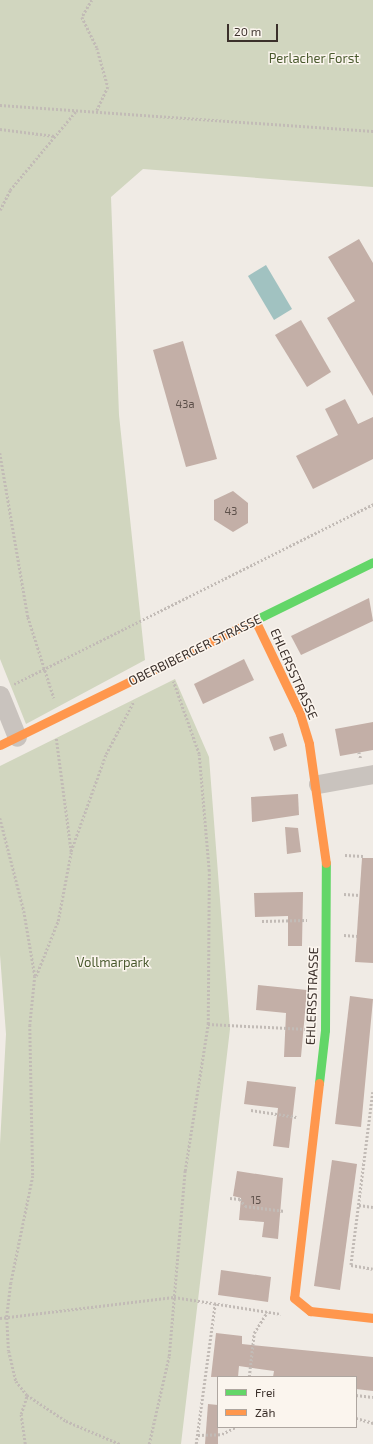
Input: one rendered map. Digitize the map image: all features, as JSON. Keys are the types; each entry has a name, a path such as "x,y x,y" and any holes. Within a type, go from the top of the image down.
{"street":[{"name":"OBERBIBERGER STRASSE","path":"3,699 8,741 373,562"},
{"name":"EHLERSSTRASSE","path":"256,620 300,714 318,784 326,854 327,919 325,1030 316,1120 303,1213 294,1298 310,1311 373,1318"},
{"path":"318,784 373,774"}],"path":[{"path":"92,0 82,17 97,48 108,87 97,112"},
{"path":"0,105 373,131"},
{"path":"0,210 10,190 78,110"},
{"path":"0,129 56,136"},
{"path":"0,453 28,617 60,716"},
{"path":"3,699 45,668 373,504"},
{"path":"149,1444 169,1356 185,1171 208,1024 209,871 199,754 165,664"},
{"path":"35,976 58,921 71,852 106,754 139,693 133,680"},
{"path":"50,721 56,737 71,852"},
{"path":"0,818 24,911 35,976 30,1025 33,1176 7,1318 16,1381 26,1395 66,1421 120,1444"},
{"path":"262,921 327,919"},
{"path":"208,1024 325,1030"},
{"path":"373,1092 351,1265 373,1269"},
{"path":"251,1110 316,1120"},
{"path":"230,1198 240,1199 245,1206 303,1213"},
{"path":"359,1204 373,1207"},
{"path":"0,1318 174,1296 281,1314"},
{"path":"196,1444 215,1303"},
{"path":"249,1376 254,1333 268,1312"},
{"path":"25,1444 21,1414 26,1395"},
{"path":"357,1395 373,1397"},
{"path":"357,1418 373,1423"},
{"path":"198,1434 222,1434 234,1428"}],"green space":[{"name":"Perlacher Forst","path":"0,0 373,0 373,187 143,169 111,197 119,415 145,660 26,724 0,659"},
{"name":"Vollmarpark","path":"175,679 209,757 230,1029 181,1444 0,1444 0,1144 6,1034 0,955 0,766"}],"water":[{"path":"266,265 292,309 274,320 248,276"}],"building":[{"path":"359,239 373,263 373,396 327,318 355,301 328,257"},
{"path":"301,320 331,372 307,387 275,335"},
{"path":"183,341 217,459 186,467 153,350"},
{"path":"345,399 358,424 373,417 373,459 313,489 296,456 338,435 325,409"},
{"path":"233,491 248,503 248,523 233,532 214,520 214,500"},
{"path":"369,598 373,621 301,655 291,636"},
{"path":"244,659 254,680 203,704 194,684"},
{"path":"373,722 373,750 340,756 335,729"},
{"path":"283,733 287,746 274,751 269,737"},
{"path":"298,794 299,815 252,822 251,797"},
{"path":"285,827 298,828 301,852 287,854"},
{"path":"362,858 373,858 373,963 355,962"},
{"path":"303,892 302,946 288,946 288,916 255,917 254,893"},
{"path":"258,985 307,990 301,1057 284,1057 286,1013 256,1010"},
{"path":"350,996 373,999 361,1127 335,1124"},
{"path":"247,1081 296,1087 289,1148 273,1146 278,1108 244,1104"},
{"path":"332,1160 357,1164 340,1290 314,1286"},
{"path":"237,1171 283,1178 278,1239 262,1237 264,1222 239,1220 241,1198 233,1196"},
{"path":"221,1270 271,1277 268,1302 218,1295"},
{"path":"216,1333 242,1336 242,1344 373,1357 373,1391 357,1389 357,1376 273,1376 274,1371 239,1366 238,1376 211,1377"},
{"path":"208,1404 217,1405 218,1444 205,1444"}],"traffic: fast":[{"path":"247,624 373,562"},
{"path":"319,1083 325,1030 326,863"}],"traffic: slow":[{"path":"255,620 300,714 309,744 326,863"},
{"path":"0,745 247,624"},
{"path":"319,1083 294,1298 310,1311 373,1318"}]}
